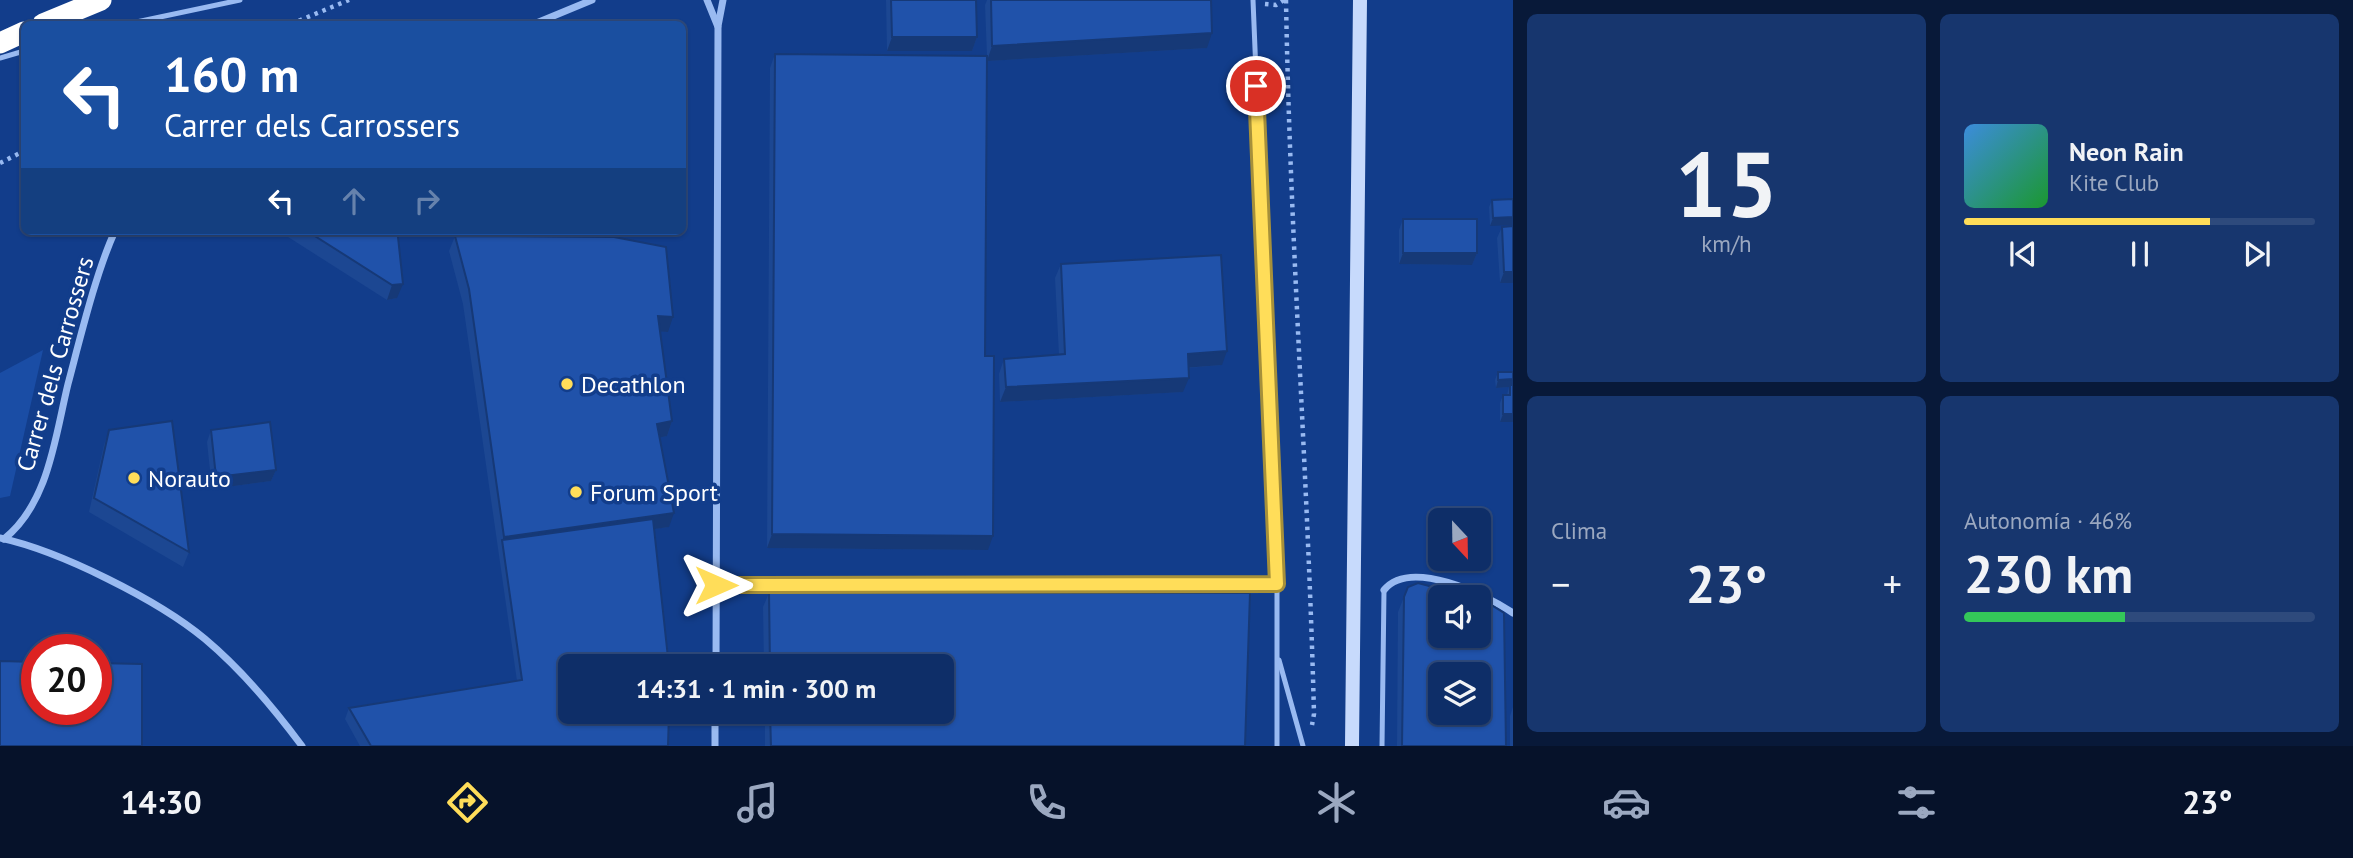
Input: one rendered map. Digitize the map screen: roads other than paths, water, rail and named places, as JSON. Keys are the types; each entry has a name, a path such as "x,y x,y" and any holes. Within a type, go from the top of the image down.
{"highway":[{"path":"50,21 101,0"},
{"path":"0,43 21,33"}],"main road":[{"path":"1352,746 1360,0"}],"street":[{"path":"541,21 592,0"},
{"path":"706,0 718,27"},
{"path":"716,654 718,27 723,0"},
{"name":"Carrer dels Carrossers","path":"2,538 16,529 33,505 44,480 69,382 114,235"},
{"path":"2,538 97,574 163,610 202,637 256,688 302,746"},
{"path":"1384,590 1397,579 1421,576 1470,591 1513,612"},
{"path":"715,724 715,746"}],"lane":[{"path":"141,21 240,0"},
{"path":"1253,0 1277,584 1277,746"},
{"path":"0,58 21,52"},
{"path":"716,585 1277,584"},
{"path":"1382,746 1384,590"},
{"path":"1277,653 1303,746"}],"place":[{"name":"Decathlon","path":"567,384"},
{"name":"Norauto","path":"134,478"},
{"name":"Forum Sport","path":"576,492"}]}
